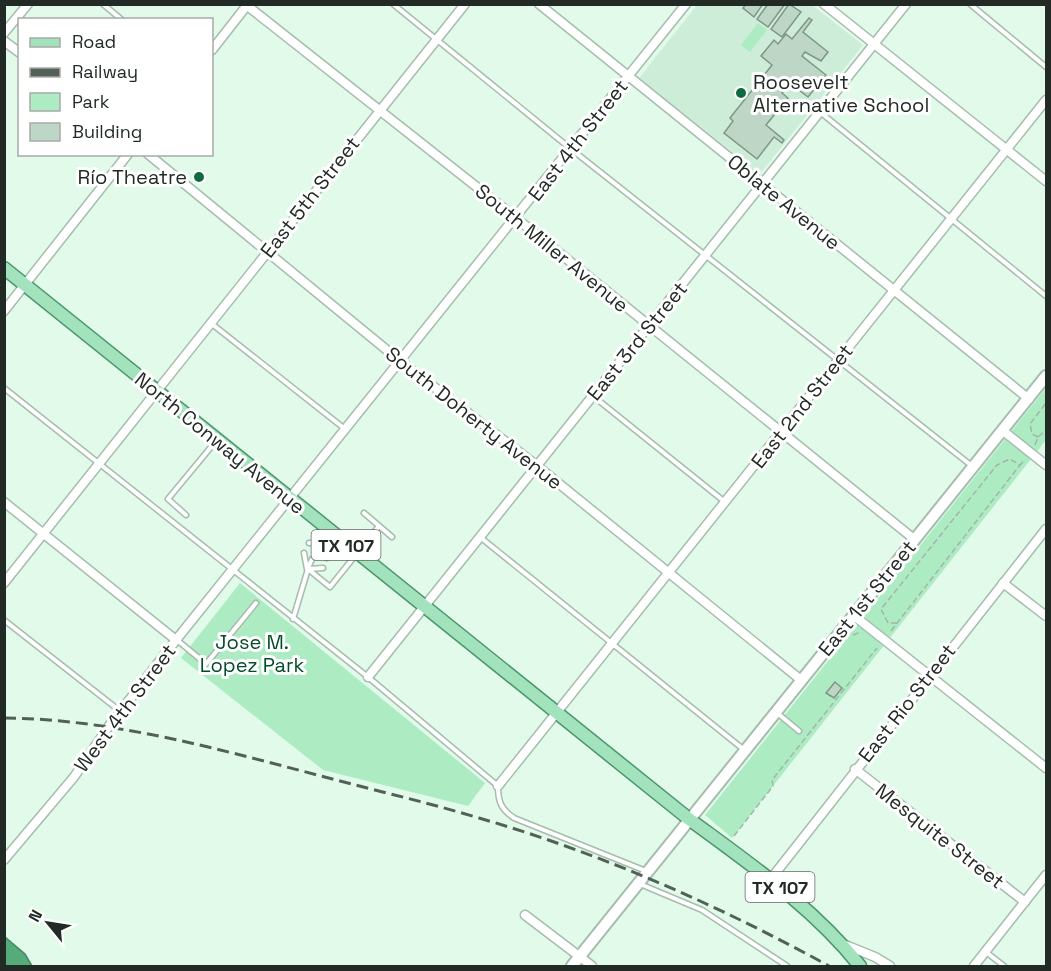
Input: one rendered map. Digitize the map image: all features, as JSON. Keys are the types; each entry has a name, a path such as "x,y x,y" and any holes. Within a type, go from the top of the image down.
{"main road":[{"name":"North Conway Avenue","path":"4,268 289,500 689,819"},
{"name":"TX 107","path":"689,819 770,880 842,944 860,966"}],"street":[{"path":"4,33 27,4"},
{"name":"East 5th Street","path":"4,583 101,465 266,252 465,4"},
{"name":"Oblate Avenue","path":"539,4 892,291 1029,399"},
{"path":"824,4 1047,181"},
{"name":"East 3rd Street","path":"368,677 906,4"},
{"path":"213,49 246,5"},
{"name":"South Miller Avenue","path":"246,5 378,112 516,218 914,539"},
{"name":"East 4th Street","path":"289,500 399,360 628,78 683,5"},
{"path":"4,41 18,52"},
{"name":"East 2nd Street","path":"498,786 1047,100"},
{"path":"4,311 126,156"},
{"name":"South Doherty Avenue","path":"150,156 399,360 536,465 801,680"},
{"name":"East 1st Street","path":"572,966 1047,376"},
{"path":"1002,430 1047,465"},
{"name":"West 4th Street","path":"6,855 74,777 120,711 289,500"},
{"path":"4,502 176,640"},
{"name":"East Rio Street","path":"770,880 929,675 1047,529"},
{"path":"1003,583 1047,616"},
{"path":"853,615 1047,768"},
{"name":"Mesquite Street","path":"855,769 1025,902"},
{"path":"974,966 1047,875"},
{"path":"525,915 592,966"},
{"path":"842,944 875,957 890,966"}],"lane":[{"path":"103,4 120,18"},
{"path":"393,4 571,149 973,466"},
{"path":"970,4 1047,67"},
{"path":"820,112 1047,296"},
{"path":"212,323 345,429"},
{"path":"4,388 368,677 498,786 498,802 505,812 514,818 648,872"},
{"path":"592,396 725,503"},
{"path":"186,515 168,499 216,440"},
{"path":"364,513 392,537"},
{"path":"304,553 308,569 330,587 379,526"},
{"path":"318,546 329,531"},
{"path":"480,537 745,750"},
{"path":"309,543 318,546 327,558"},
{"path":"293,619 312,559"},
{"path":"308,569 323,568"},
{"path":"176,640 206,664 256,603"},
{"path":"4,620 120,711"},
{"path":"776,712 799,731"},
{"path":"639,883 711,914 787,966"},
{"path":"986,951 1004,966"}],"path":[{"path":"1038,437 1032,434 1030,424 1047,403"},
{"path":"733,837 773,786 772,780 1020,465 1038,437 1047,430"},
{"path":"897,623 888,623 881,609 997,465 1010,459 1020,465"},
{"path":"853,635 862,632"}],"shaded area":[{"name":"Roosevelt Alternative School","path":"697,5 812,5 863,45 760,174 639,78"},
{"path":"5,937 25,954 32,966 5,966"}],"green space":[{"path":"758,23 767,30 750,52 741,45"},
{"path":"1046,388 1046,440 732,838 705,815"},
{"name":"Jose M. Lopez Park","path":"240,583 485,783 468,806 323,770 181,658"}],"building":[{"path":"746,4 763,4 754,17 743,8"},
{"path":"768,4 785,4 768,27 757,19"},
{"path":"789,4 801,12 782,37 771,29"},
{"path":"809,18 812,20 803,32 828,52 821,61 805,52 802,56 826,75 808,97 790,83 782,93 788,98 766,125 784,140 782,143 774,137 757,159 724,133 733,121 730,118 772,65 761,56 774,40 778,44 786,34 792,39"},
{"path":"835,682 842,688 834,698 826,693"}],"railway":[{"path":"4,718 85,724 164,737 479,818 569,847 658,882 744,922 829,966"}],"place":[{"name":"Roosevelt Alternative School","path":"741,93"},
{"name":"Río Theatre","path":"199,177"}]}
